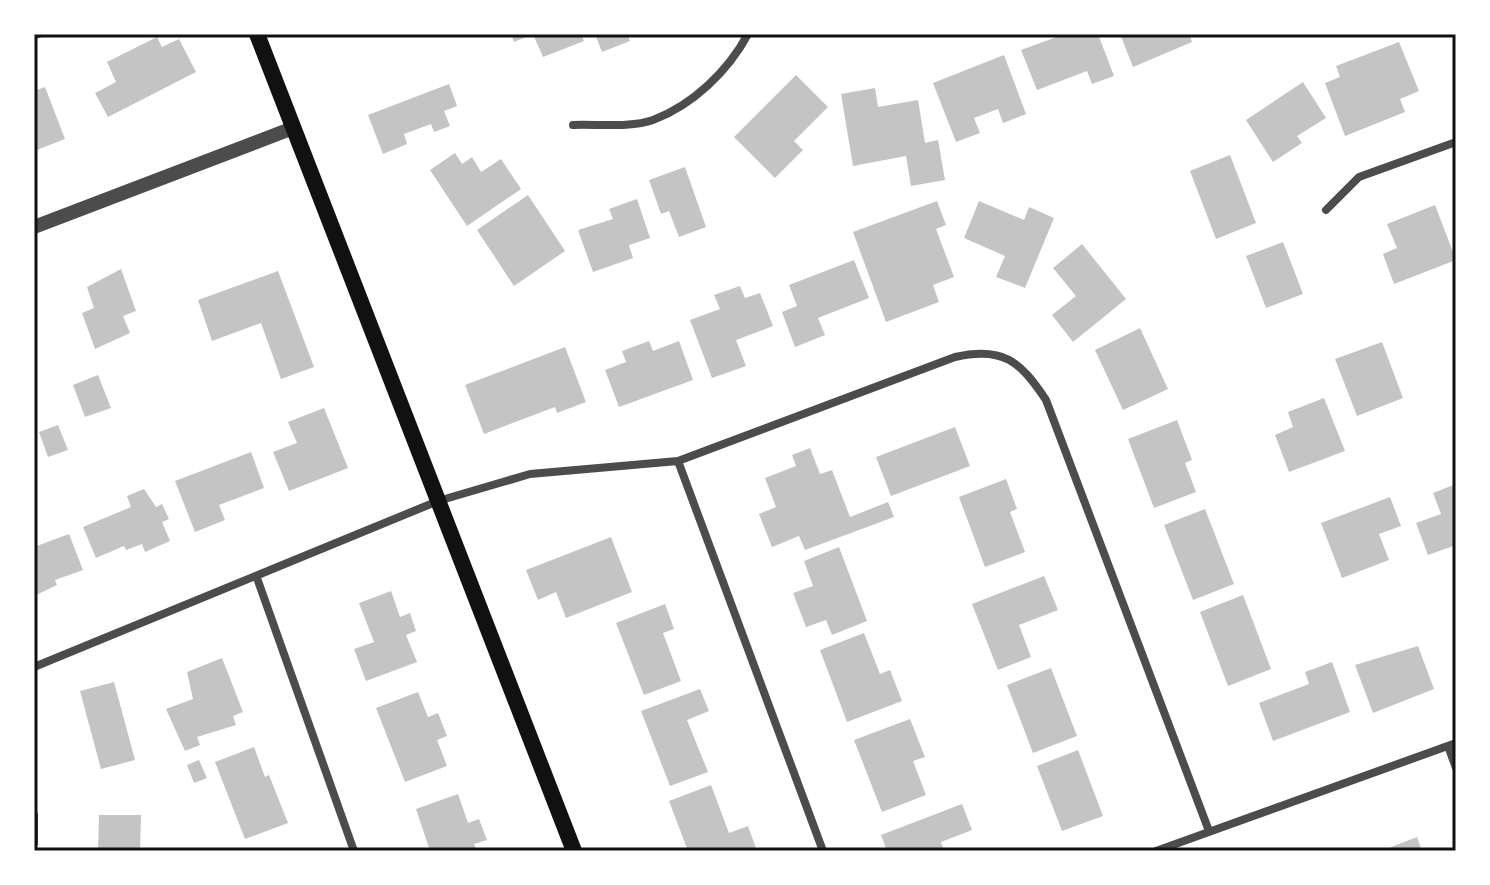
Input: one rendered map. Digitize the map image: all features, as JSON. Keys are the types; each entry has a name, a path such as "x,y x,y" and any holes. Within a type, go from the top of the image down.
{"main road":[{"path":"257,34 574,851"}],"street":[{"path":"573,125 652,121 699,94 736,56 748,34"},
{"path":"34,227 293,128"},
{"path":"1326,210 1359,177 1456,142"},
{"path":"34,667 257,578 438,501 530,474 678,461 955,357 980,351 1005,357 1028,373 1046,400 1209,831"},
{"path":"678,461 823,851"},
{"path":"257,578 354,851"},
{"path":"1156,851 1452,745 1456,768"},
{"path":"34,815 34,843"}],"lane":[{"path":"34,37 43,34"}],"building":[{"path":"511,34 533,34 514,42"},
{"path":"533,34 581,34 584,41 543,57"},
{"path":"595,34 627,34 630,41 602,52"},
{"path":"1065,34 1098,34 1114,76 1092,84 1087,71 1037,90 1021,50"},
{"path":"1120,34 1189,34 1192,42 1133,67"},
{"path":"157,37 162,47 179,39 196,72 108,117 95,93 116,82 107,62"},
{"path":"1399,42 1419,91 1400,99 1405,112 1345,136 1325,83 1340,77 1336,66"},
{"path":"1004,55 1026,114 1003,123 998,109 974,118 980,133 956,142 933,83"},
{"path":"796,75 828,107 794,141 803,150 775,178 734,137"},
{"path":"1303,82 1326,118 1297,136 1302,143 1273,162 1246,120"},
{"path":"449,84 457,106 444,111 450,126 434,132 431,124 404,134 407,144 383,154 368,115"},
{"path":"45,87 65,139 34,151 34,91"},
{"path":"875,88 878,107 918,100 925,143 938,140 945,180 911,186 906,156 853,166 841,94"},
{"path":"455,153 462,164 472,157 481,172 501,159 521,189 467,226 430,170"},
{"path":"1230,155 1256,223 1216,239 1190,171"},
{"path":"685,167 706,227 679,237 669,211 661,214 649,180"},
{"path":"528,195 565,251 514,286 477,230"},
{"path":"637,199 650,238 629,245 633,258 593,272 578,230 613,219 609,209"},
{"path":"937,201 946,225 936,229 954,277 933,285 939,302 886,322 853,232"},
{"path":"979,201 1024,220 1029,207 1054,218 1025,288 996,277 1005,256 964,238"},
{"path":"1435,205 1456,260 1394,284 1383,254 1397,248 1387,224"},
{"path":"1283,242 1303,294 1266,308 1246,256"},
{"path":"1082,244 1126,299 1073,342 1052,315 1076,296 1053,268"},
{"path":"854,260 869,298 818,318 825,335 795,347 782,312 797,306 789,285"},
{"path":"121,269 136,311 123,316 130,333 95,349 82,313 94,308 87,287"},
{"path":"278,271 314,367 281,379 261,323 212,341 198,300"},
{"path":"740,286 745,298 760,293 773,326 736,340 746,366 712,378 690,320 720,309 714,295"},
{"path":"1140,328 1168,389 1123,410 1095,350"},
{"path":"649,341 653,351 679,341 693,380 619,407 605,370 626,362 622,351"},
{"path":"1382,342 1403,398 1357,416 1335,359"},
{"path":"565,347 586,402 557,413 555,407 484,434 465,385"},
{"path":"98,375 111,408 85,417 73,385"},
{"path":"1324,398 1345,451 1289,472 1275,435 1293,427 1288,412"},
{"path":"324,408 348,468 289,491 273,452 297,443 288,422"},
{"path":"1177,420 1192,460 1185,463 1196,492 1154,508 1128,439"},
{"path":"58,425 68,450 48,457 39,432"},
{"path":"955,427 970,466 891,496 876,457"},
{"path":"810,448 820,474 832,470 850,517 888,502 894,517 805,550 799,536 772,547 759,514 776,507 765,478 796,466 792,455"},
{"path":"251,452 264,488 219,505 225,520 195,532 175,481"},
{"path":"1006,479 1017,509 1010,512 1025,552 985,567 959,497"},
{"path":"1456,484 1456,545 1428,555 1416,523 1441,514 1433,493"},
{"path":"144,489 156,507 162,504 169,519 162,522 170,541 145,552 142,544 126,550 124,546 96,558 83,527 131,507 127,496"},
{"path":"1390,497 1401,526 1379,534 1389,560 1342,578 1321,523"},
{"path":"1205,509 1234,584 1193,600 1164,525"},
{"path":"69,534 83,570 55,580 57,585 34,596 34,547"},
{"path":"611,537 632,592 566,618 556,592 538,600 526,570"},
{"path":"839,547 867,621 832,635 826,620 806,627 793,593 813,586 804,561"},
{"path":"1044,576 1058,610 1019,625 1031,657 998,670 972,604"},
{"path":"391,591 400,617 410,613 416,631 406,635 417,662 366,681 354,649 374,642 359,603"},
{"path":"1243,595 1271,669 1228,686 1200,612"},
{"path":"665,604 674,629 663,633 681,681 644,695 616,623"},
{"path":"864,633 880,674 890,670 902,701 847,722 820,650"},
{"path":"1418,646 1434,689 1373,713 1355,665"},
{"path":"222,658 243,712 233,716 236,725 197,737 200,745 185,751 166,709 193,699 187,672"},
{"path":"1332,662 1350,712 1273,741 1259,703 1309,684 1305,672"},
{"path":"1051,668 1077,736 1033,753 1007,685"},
{"path":"114,682 135,760 101,769 80,691"},
{"path":"700,689 709,711 687,720 708,772 670,786 641,711"},
{"path":"418,692 428,717 438,713 447,736 437,740 447,766 405,782 376,708"},
{"path":"910,719 925,757 913,761 926,795 882,812 854,740"},
{"path":"254,747 288,823 245,839 215,762"},
{"path":"1078,750 1103,816 1062,831 1037,766"},
{"path":"199,760 207,778 194,783 187,765"},
{"path":"711,785 729,833 748,826 757,851 688,851 669,801"},
{"path":"458,794 468,823 479,819 487,840 474,844 477,851 430,851 416,809"},
{"path":"962,804 972,830 941,842 944,851 887,851 881,835"},
{"path":"99,815 141,815 140,851 98,851"},
{"path":"1417,837 1422,851 1381,851"}]}
